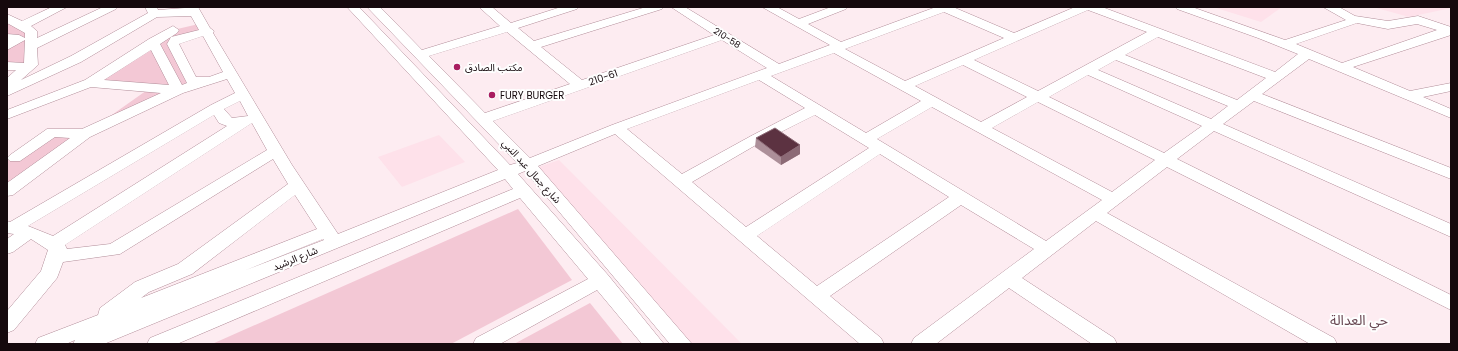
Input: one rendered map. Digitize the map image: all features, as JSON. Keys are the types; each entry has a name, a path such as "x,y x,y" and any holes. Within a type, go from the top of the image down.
{"street":[{"path":"7,46 13,39 61,7"},
{"path":"31,46 112,7"},
{"name":"شارع جمال عبد النبي","path":"353,7 524,190 654,344"},
{"name":"شارع جمال عبد النبي","path":"373,7 526,164 682,344"},
{"path":"485,7 579,85"},
{"path":"420,55 573,7"},
{"path":"532,46 658,7"},
{"name":"210-58","path":"677,7 777,69"},
{"path":"798,23 842,7"},
{"path":"946,7 1014,38"},
{"name":"شارع الرشيد","path":"86,335 294,258 333,237 485,181 617,128 946,7"},
{"path":"904,86 1084,7"},
{"path":"1091,7 1276,77"},
{"path":"1181,7 1241,27 1284,44 1410,95 1451,114"},
{"path":"1329,7 1353,19 1388,26 1418,20 1450,30"},
{"path":"774,8 904,86 1113,199"},
{"path":"7,92 76,59 157,11 200,18"},
{"path":"157,11 173,30"},
{"path":"7,18 27,29 31,46 31,65 7,85"},
{"path":"7,115 90,83 173,30 200,18"},
{"path":"200,18 244,94 252,119 276,151 297,185 333,237 333,257 338,262 348,264"},
{"path":"200,18 181,37 175,40 173,44 191,80 198,82 210,81"},
{"path":"1284,44 1352,22 1353,19"},
{"path":"1342,67 1450,30"},
{"path":"981,128 1157,32"},
{"name":"210-61","path":"483,119 724,36"},
{"path":"153,42 178,90"},
{"path":"921,344 1307,54"},
{"path":"1115,55 1238,105"},
{"path":"963,60 1166,160 1451,304"},
{"path":"7,66 28,67"},
{"path":"1088,70 1451,230"},
{"path":"11,158 52,132 85,134 178,90 232,73"},
{"path":"760,75 1047,249"},
{"path":"90,83 178,90"},
{"path":"1410,95 1451,87"},
{"path":"7,191 151,88"},
{"path":"7,248 16,229 216,108 244,94"},
{"path":"1251,95 1451,174"},
{"path":"745,235 932,101"},
{"path":"216,108 223,120 227,123 252,119"},
{"path":"681,182 756,139 815,109"},
{"path":"7,325 50,273 54,251 252,119"},
{"path":"617,128 874,344"},
{"path":"16,229 40,235 54,251 114,250 276,151"},
{"path":"11,158 49,160"},
{"path":"485,181 503,188 505,194 502,200"},
{"path":"86,335 142,287 185,269 297,185"},
{"path":"157,344 524,190"},
{"path":"817,295 961,197"},
{"path":"1095,213 1327,344"},
{"path":"45,344 86,335 333,237"},
{"path":"67,344 333,237"},
{"path":"294,258 306,262 311,266 312,273 306,282"},
{"path":"1008,278 1108,344"},
{"path":"483,344 601,280"}],"shaded area":[{"path":"1213,7 1282,7 1261,22"},
{"path":"1373,7 1451,7 1451,8 1409,17"},
{"path":"7,18 31,32 31,65 7,66"},
{"path":"203,23 208,31 175,40 198,82 85,134 150,88 90,83 173,30"},
{"path":"52,132 85,134 7,191 7,158 15,158"},
{"path":"439,135 465,162 402,187 378,157"},
{"path":"559,160 742,344 689,344 533,169"},
{"path":"518,209 572,280 451,344 212,344"},
{"path":"590,303 623,344 514,344"}],"building":[{"path":"775,128 800,145 781,157 756,138"}],"place":[{"name":"مكتب الصادق","path":"457,67"},
{"name":"FURY BURGER","path":"492,95"}],"district":[{"name":"حي العدالة","path":"1359,320"}]}
